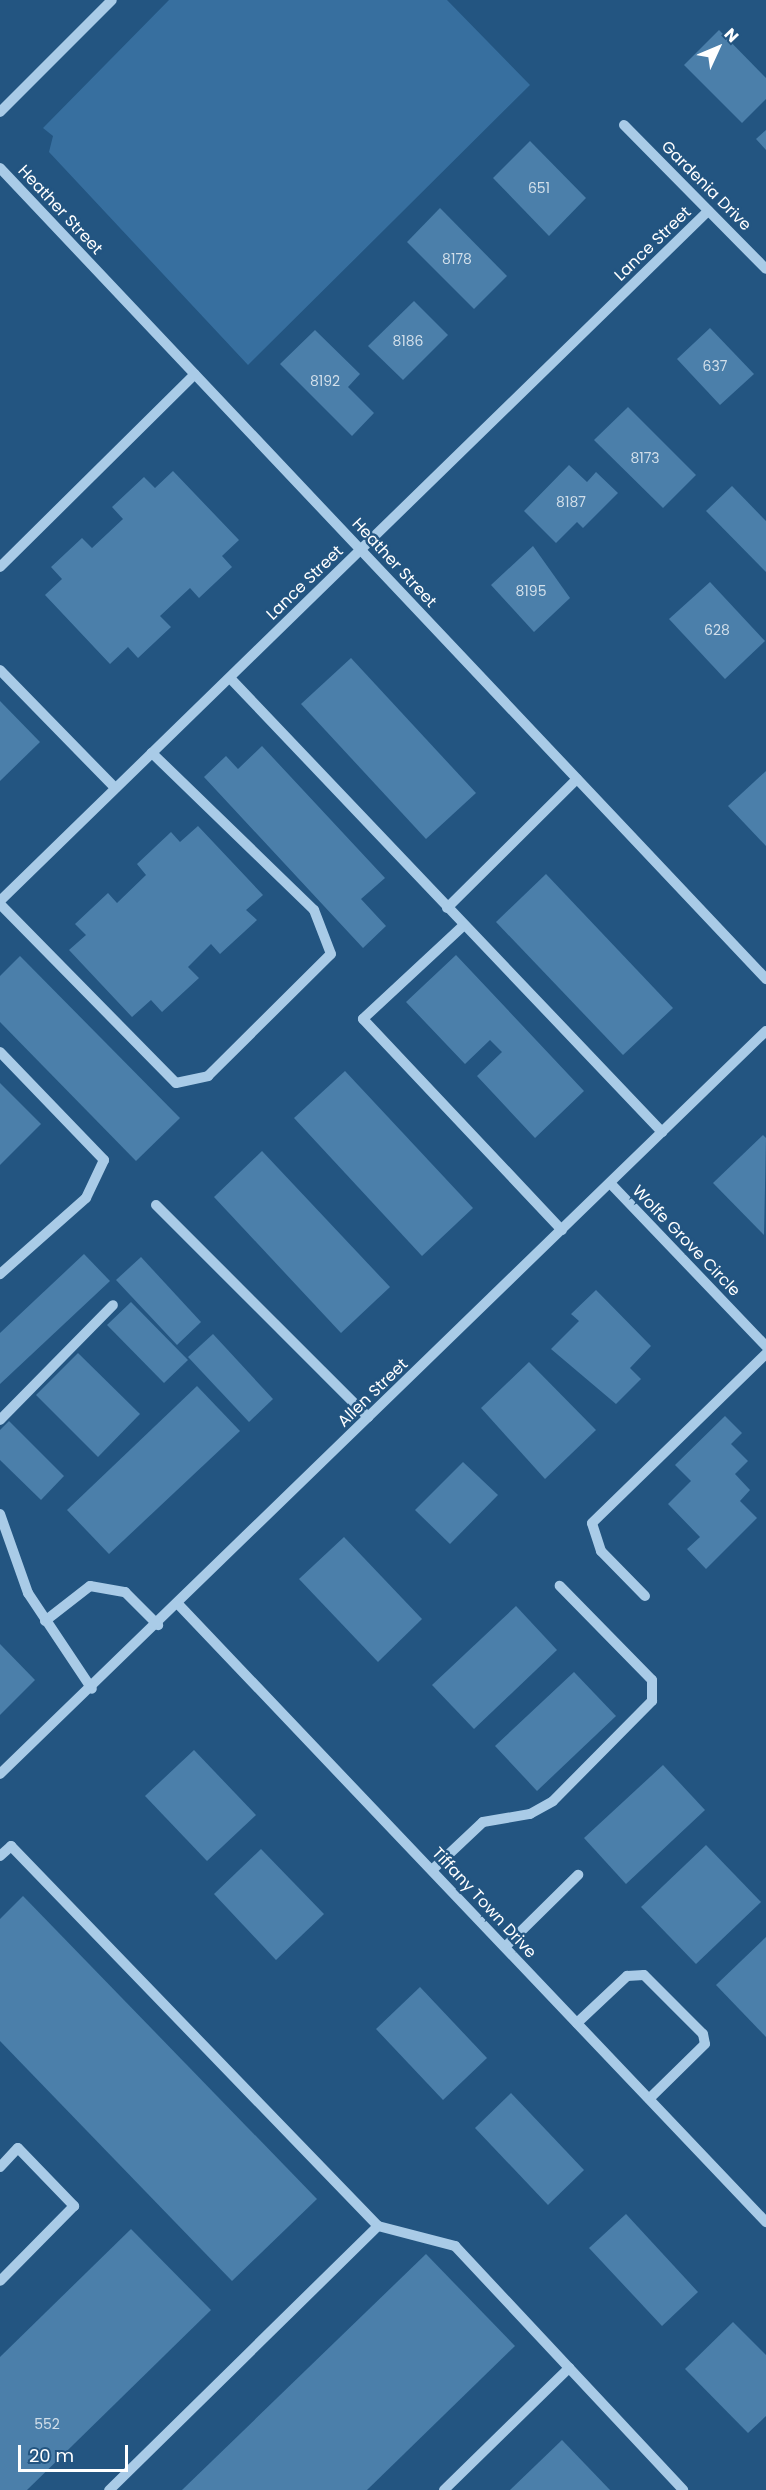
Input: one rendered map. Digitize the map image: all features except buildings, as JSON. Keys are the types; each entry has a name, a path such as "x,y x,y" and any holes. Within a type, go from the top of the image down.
{"street":[{"path":"0,112 112,0"},
{"name":"Gardenia Drive","path":"624,125 766,269"},
{"name":"Heather Street","path":"0,168 766,979"},
{"name":"Lance Street","path":"0,903 708,211"},
{"path":"0,567 195,374"},
{"path":"0,670 116,788"},
{"path":"230,678 662,1132"},
{"path":"0,903 176,1083 208,1076 332,954 314,910 152,753"},
{"path":"447,908 576,779"},
{"path":"464,925 363,1019 562,1230"},
{"name":"Allen Street","path":"0,1774 179,1605 766,1031"},
{"path":"0,1052 104,1160 86,1197 0,1274"},
{"name":"Wolfe Grove Circle","path":"610,1183 766,1346"},
{"path":"156,1205 369,1418"},
{"path":"0,1420 113,1305"},
{"path":"645,1596 601,1551 592,1523 766,1354"},
{"path":"0,1514 28,1593 92,1689"},
{"path":"45,1621 90,1586 125,1592 158,1625"},
{"path":"432,1870 483,1822 530,1814 553,1801 652,1701 651,1680 560,1586"},
{"name":"Tiffany Town Drive","path":"179,1605 766,2222"},
{"path":"0,1856 11,1846 378,2226 455,2246 683,2490"},
{"path":"505,1947 578,1875"},
{"path":"577,2023 627,1976 644,1975 703,2034 705,2044 649,2099"},
{"path":"0,2167 18,2148 74,2206 0,2282"},
{"path":"109,2490 378,2226"},
{"path":"444,2490 569,2368"}],"shaded area":[{"path":"169,0 447,0 530,85 248,365 49,152 53,136 43,128"}]}
